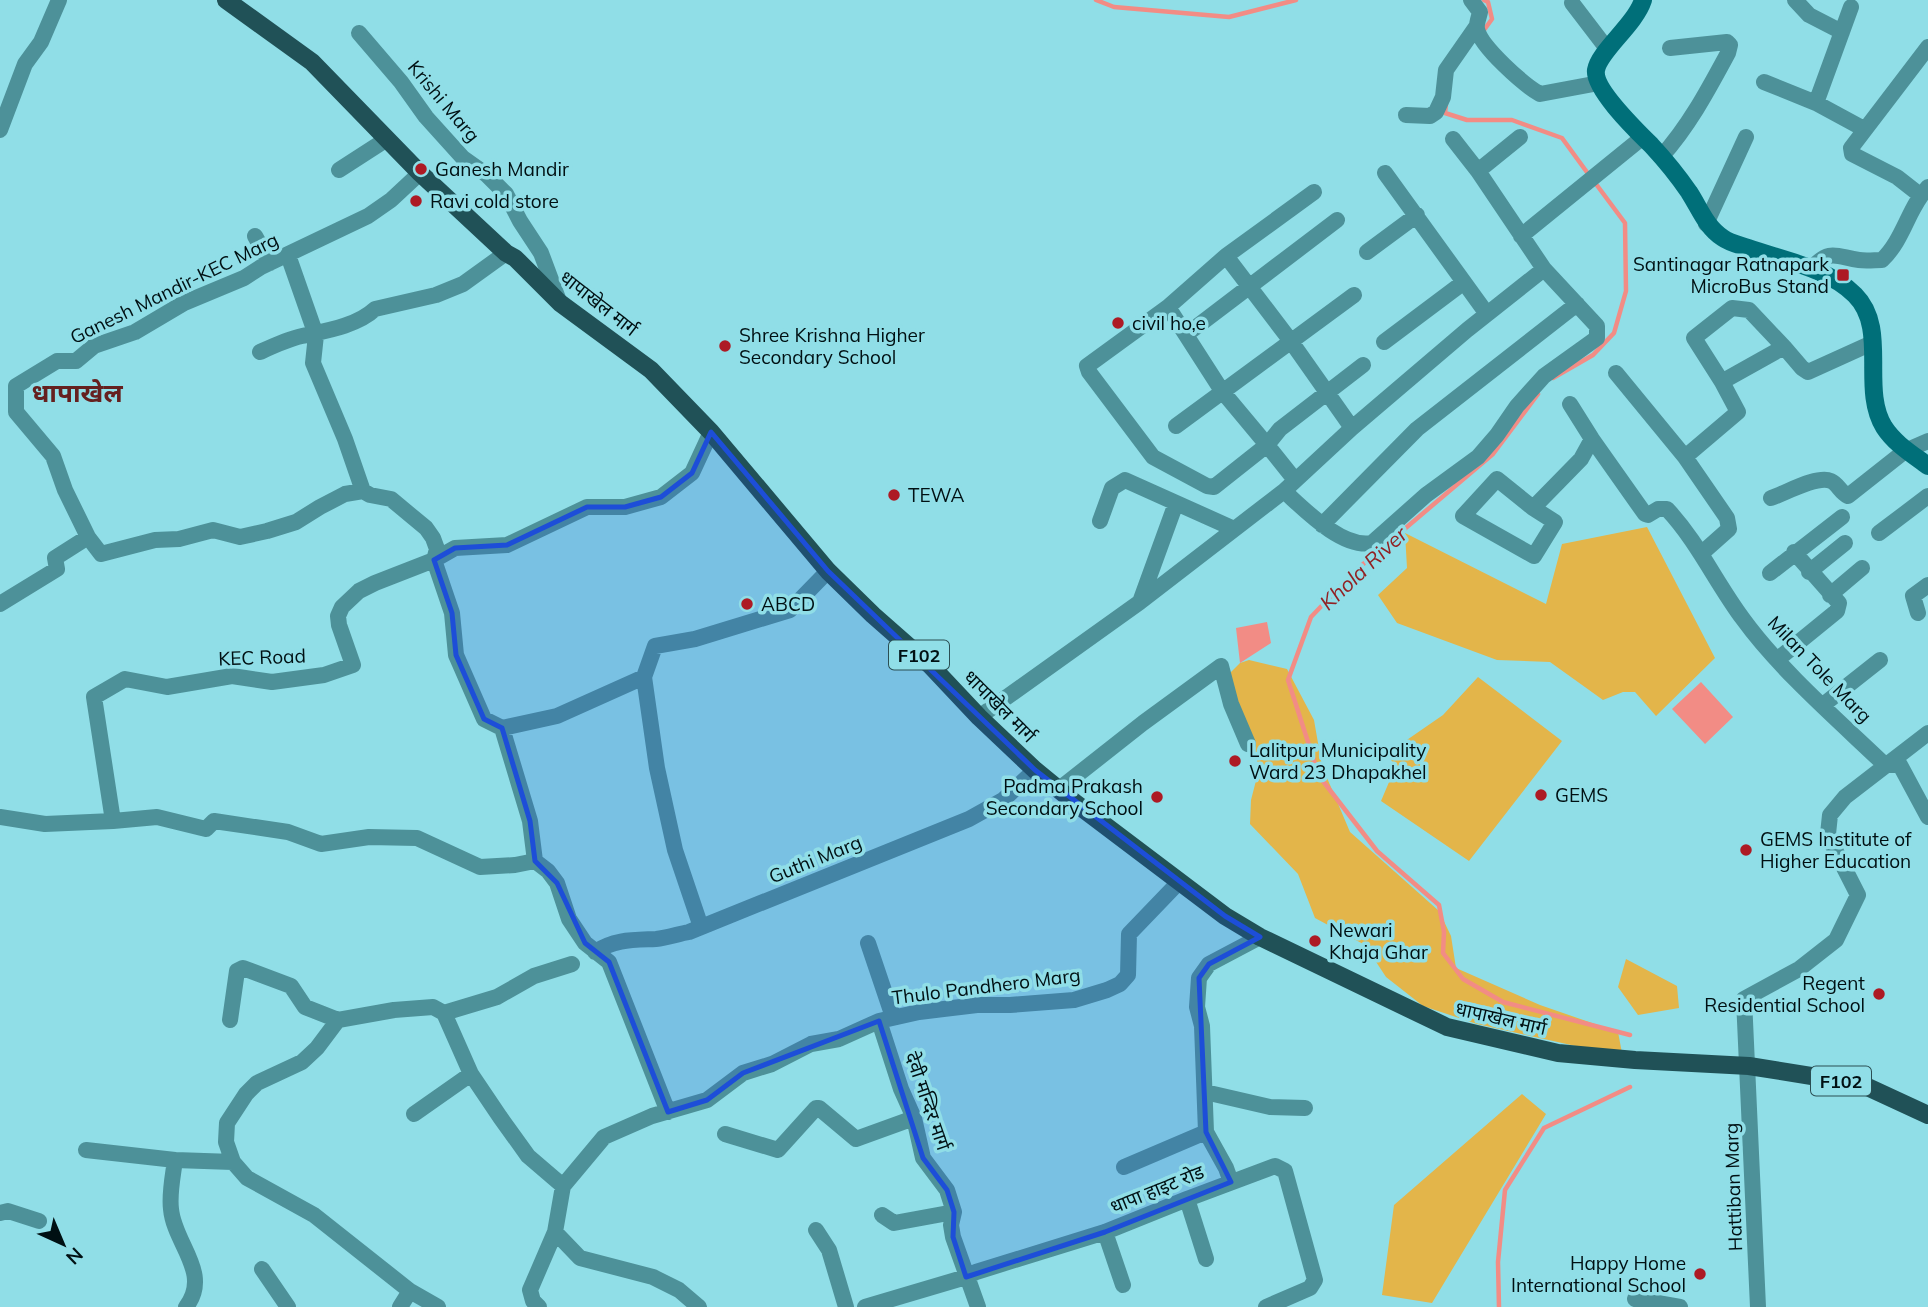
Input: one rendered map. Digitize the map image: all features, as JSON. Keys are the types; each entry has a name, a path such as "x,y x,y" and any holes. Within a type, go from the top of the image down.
{"main road":[{"name":"धापाखेल मार्ग","path":"226,0 312,62 421,173 506,254 515,258 560,303 651,370 711,432 828,571 931,666 979,717 1035,770 1225,916 1260,937 1447,1027 1558,1052 1635,1060 1749,1066 1861,1084 1928,1115"},
{"path":"1643,0 1631,23 1608,50 1596,72 1599,83 1626,121 1661,157 1689,192 1706,224 1724,240 1812,268 1854,294 1865,308 1872,344 1876,407 1884,427 1905,451 1928,466"}],"street":[{"path":"0,130 25,64 41,42 59,0"},
{"path":"1406,115 1430,116 1436,112 1443,97 1446,71 1476,27 1480,12 1471,0"},
{"path":"1795,0 1809,15 1842,32"},
{"path":"1572,3 1608,50"},
{"path":"1816,103 1851,7"},
{"path":"1476,27 1481,38 1514,75 1540,94 1599,83"},
{"name":"Krishi Marg","path":"359,33 401,82 426,117 463,158 487,175 506,194 541,253 560,303"},
{"path":"1661,157 1699,106 1730,45 1727,42 1670,48"},
{"path":"1812,268 1821,258 1835,254 1860,260 1882,260 1892,250 1924,191 1852,154 1851,148 1928,47"},
{"path":"1764,82 1816,103 1864,129"},
{"path":"1706,224 1746,136"},
{"path":"1521,236 1643,137"},
{"path":"1478,171 1520,138"},
{"path":"339,170 387,139"},
{"path":"1168,307 1222,391 1267,445 1289,485 1322,526 1361,545 1372,543 1426,495 1478,457 1517,405 1544,376 1597,338 1597,326 1544,269 1478,171 1453,139"},
{"name":"Ganesh Mandir-KEC Marg","path":"88,537 65,490 53,456 8,413 16,386 57,361 76,361 94,346 135,332 184,303 244,278 368,216 421,173"},
{"path":"1385,173 1487,314"},
{"path":"1314,192 1226,256 1168,307 1087,366 1153,457 1207,486 1219,485 1267,445 1280,429 1363,365"},
{"path":"1367,252 1417,215"},
{"path":"1187,334 1337,220"},
{"path":"256,236 270,263"},
{"path":"260,352 301,336 316,335 368,315 375,309 436,295 463,284 506,254"},
{"path":"288,255 316,335 313,363 345,439 363,491"},
{"path":"1226,256 1352,428"},
{"path":"979,717 1140,602 1289,485 1352,428 1544,269"},
{"path":"1384,342 1464,282"},
{"path":"1176,426 1354,295"},
{"path":"1322,526 1417,429 1577,304"},
{"path":"1685,457 1738,412 1694,338 1732,309 1749,310 1808,372 1872,344"},
{"path":"1722,382 1784,348"},
{"path":"1616,373 1685,457 1729,523 1729,529 1702,553"},
{"path":"1534,508 1581,459 1592,439 1570,404"},
{"name":"KEC Road","path":"113,821 94,697 125,678 167,687 232,676 272,682 324,675 353,665 338,616 342,607 359,592 434,560 455,548 507,545 587,507 625,507 661,497 692,473 711,432"},
{"name":"Milan Tole Marg","path":"1592,439 1646,514 1665,508 1675,518 1702,553 1743,619 1778,659 1885,765 1900,765 1928,817"},
{"path":"1771,498 1821,478 1834,482 1843,494 1848,496 1905,451 1928,441"},
{"path":"1497,479 1534,508 1555,522 1534,555 1463,516 1497,479"},
{"path":"1100,521 1112,488 1125,480 1232,528"},
{"path":"0,604 57,569 55,558 88,537 101,554 155,540 179,538 213,530 240,537 296,523 345,494 363,491 391,499 426,528 437,550 434,560 452,613 456,654 484,719 502,728 557,716 643,677"},
{"path":"1879,533 1928,496"},
{"path":"1140,602 1176,503"},
{"path":"1770,573 1842,517"},
{"path":"1809,572 1844,543"},
{"path":"1778,659 1837,611 1839,603 1794,552"},
{"path":"1830,595 1863,568"},
{"path":"701,927 675,850 657,768 643,677 655,646 695,639 790,610 828,571"},
{"path":"1918,612 1913,596 1928,585"},
{"path":"1823,705 1880,660"},
{"path":"1058,790 1221,666 1231,704 1248,744"},
{"path":"502,728 530,821 535,861 548,871 557,883 569,919 585,943 608,962 667,1112"},
{"path":"1885,765 1928,733"},
{"name":"Hattiban Marg","path":"1758,1307 1744,999 1799,969 1836,940 1858,895 1828,834 1830,815 1845,797 1885,765"},
{"name":"Guthi Marg","path":"595,952 608,943 630,939 658,939 701,927 969,819 1003,800 1035,770"},
{"path":"0,817 45,824 157,817 206,829 215,821 288,832 321,844 369,838 417,838 480,867 535,861"},
{"name":"Thulo Pandhero Marg","path":"563,1186 604,1137 652,1116 707,1100 743,1073 772,1064 811,1044 839,1040 886,1019 919,1012 977,1005 1074,1000 1120,985 1128,975 1129,934 1179,882"},
{"name":"धापा हाइट रोड","path":"866,1307 966,1278 976,1272 1105,1232 1231,1182 1206,1132 1202,1026 1197,1007 1199,978 1209,964 1260,937"},
{"name":"देवी मन्दिर मार्ग","path":"868,943 901,1089 914,1118 923,1158 947,1190 954,1212 951,1231 978,1307"},
{"path":"444,1013 497,997 534,976 572,964"},
{"path":"230,1020 237,971 243,968 291,986 305,1007 338,1020 394,1010 433,1007 444,1013 471,1074 528,1156 563,1186 555,1232 530,1290 530,1295 539,1307"},
{"path":"338,1020 317,1048 302,1062 257,1083 246,1094 226,1123 226,1142 233,1162 247,1178 314,1215 410,1292 438,1307"},
{"path":"414,1114 471,1074"},
{"path":"1205,1092 1270,1107 1305,1108"},
{"path":"725,1134 778,1150 819,1108 856,1139 914,1118"},
{"path":"1124,1167 1206,1132"},
{"path":"86,1150 175,1160 233,1162"},
{"path":"175,1160 171,1211 176,1229 194,1266 196,1286 186,1307"},
{"path":"1231,1182 1270,1167 1275,1166 1285,1171 1312,1262 1315,1280 1310,1288 1266,1307"},
{"path":"1186,1199 1206,1259"},
{"path":"0,1213 8,1211 39,1221"},
{"path":"882,1215 894,1223 954,1212"},
{"path":"817,1230 829,1250 846,1307"},
{"path":"555,1232 580,1258 653,1277 679,1290 699,1307"},
{"path":"1105,1232 1123,1285"},
{"path":"262,1269 288,1307"},
{"path":"400,1307 410,1292"},
{"path":"1636,1299 1680,1307"}],"highlighted area":[{"path":"711,432 828,571 1035,770 1225,916 1260,937 1209,964 1199,978 1206,1132 1231,1182 1105,1232 966,1277 953,1237 954,1212 947,1190 923,1158 879,1021 743,1073 707,1100 668,1112 609,962 585,943 557,883 535,861 530,821 502,728 484,719 456,655 452,613 434,560 455,548 507,545 587,507 625,507 661,497 692,473"}],"shaded area":[{"path":"1647,527 1715,658 1656,716 1635,692 1623,692 1603,700 1550,662 1497,660 1397,623 1378,595 1407,568 1405,533 1546,604 1562,544"},
{"path":"1267,622 1271,643 1240,663 1236,628"},
{"path":"1249,660 1287,669 1314,720 1322,766 1350,832 1439,911 1451,936 1456,968 1540,1005 1618,1032 1622,1053 1589,1049 1477,1024 1423,1006 1386,977 1365,945 1315,918 1298,874 1250,824 1251,800 1259,769 1252,737 1229,691 1231,672 1240,663"},
{"path":"1478,677 1562,741 1469,861 1381,801 1395,768 1388,753 1443,715"},
{"path":"1701,682 1733,717 1705,744 1672,709"},
{"path":"1626,959 1677,986 1679,1008 1638,1015 1618,987"},
{"path":"1522,1094 1546,1114 1432,1303 1382,1295 1394,1205"}],"waterway":[{"name":"Khola River","path":"1096,0 1114,7 1229,17 1296,0"},
{"name":"Khola River","path":"1484,0 1488,2 1492,19 1484,30"},
{"name":"Khola River","path":"1446,104 1445,113 1467,120 1512,120 1562,138 1589,175"},
{"name":"Khola River","path":"1553,378 1593,355 1614,333 1626,291 1625,223 1596,184"},
{"name":"Khola River","path":"1538,394 1493,454 1355,571 1311,617 1288,680 1319,776 1377,851 1439,905 1444,932 1443,953 1463,979 1503,1002 1630,1035"},
{"name":"Khola River","path":"1499,1307 1498,1262 1505,1190 1544,1128 1630,1087"}],"place":[{"name":"Ganesh Mandir","path":"421,169"},
{"name":"Ravi cold store","path":"416,201"},
{"name":"Santinagar Ratnapark MicroBus Stand","path":"1843,275"},
{"name":"civil ho,e","path":"1118,323"},
{"name":"Shree Krishna Higher Secondary School","path":"725,346"},
{"name":"TEWA","path":"894,495"},
{"name":"ABCD","path":"747,604"},
{"name":"Lalitpur Municipality Ward 23 Dhapakhel","path":"1235,761"},
{"name":"GEMS","path":"1541,795"},
{"name":"Padma Prakash Secondary School","path":"1157,797"},
{"name":"GEMS Institute of Higher Education","path":"1746,850"},
{"name":"Newari Khaja Ghar","path":"1315,941"},
{"name":"Regent Residential School","path":"1879,994"},
{"name":"Happy Home International School","path":"1700,1274"}],"district":[{"name":"धापाखेल","path":"77,392"}]}
